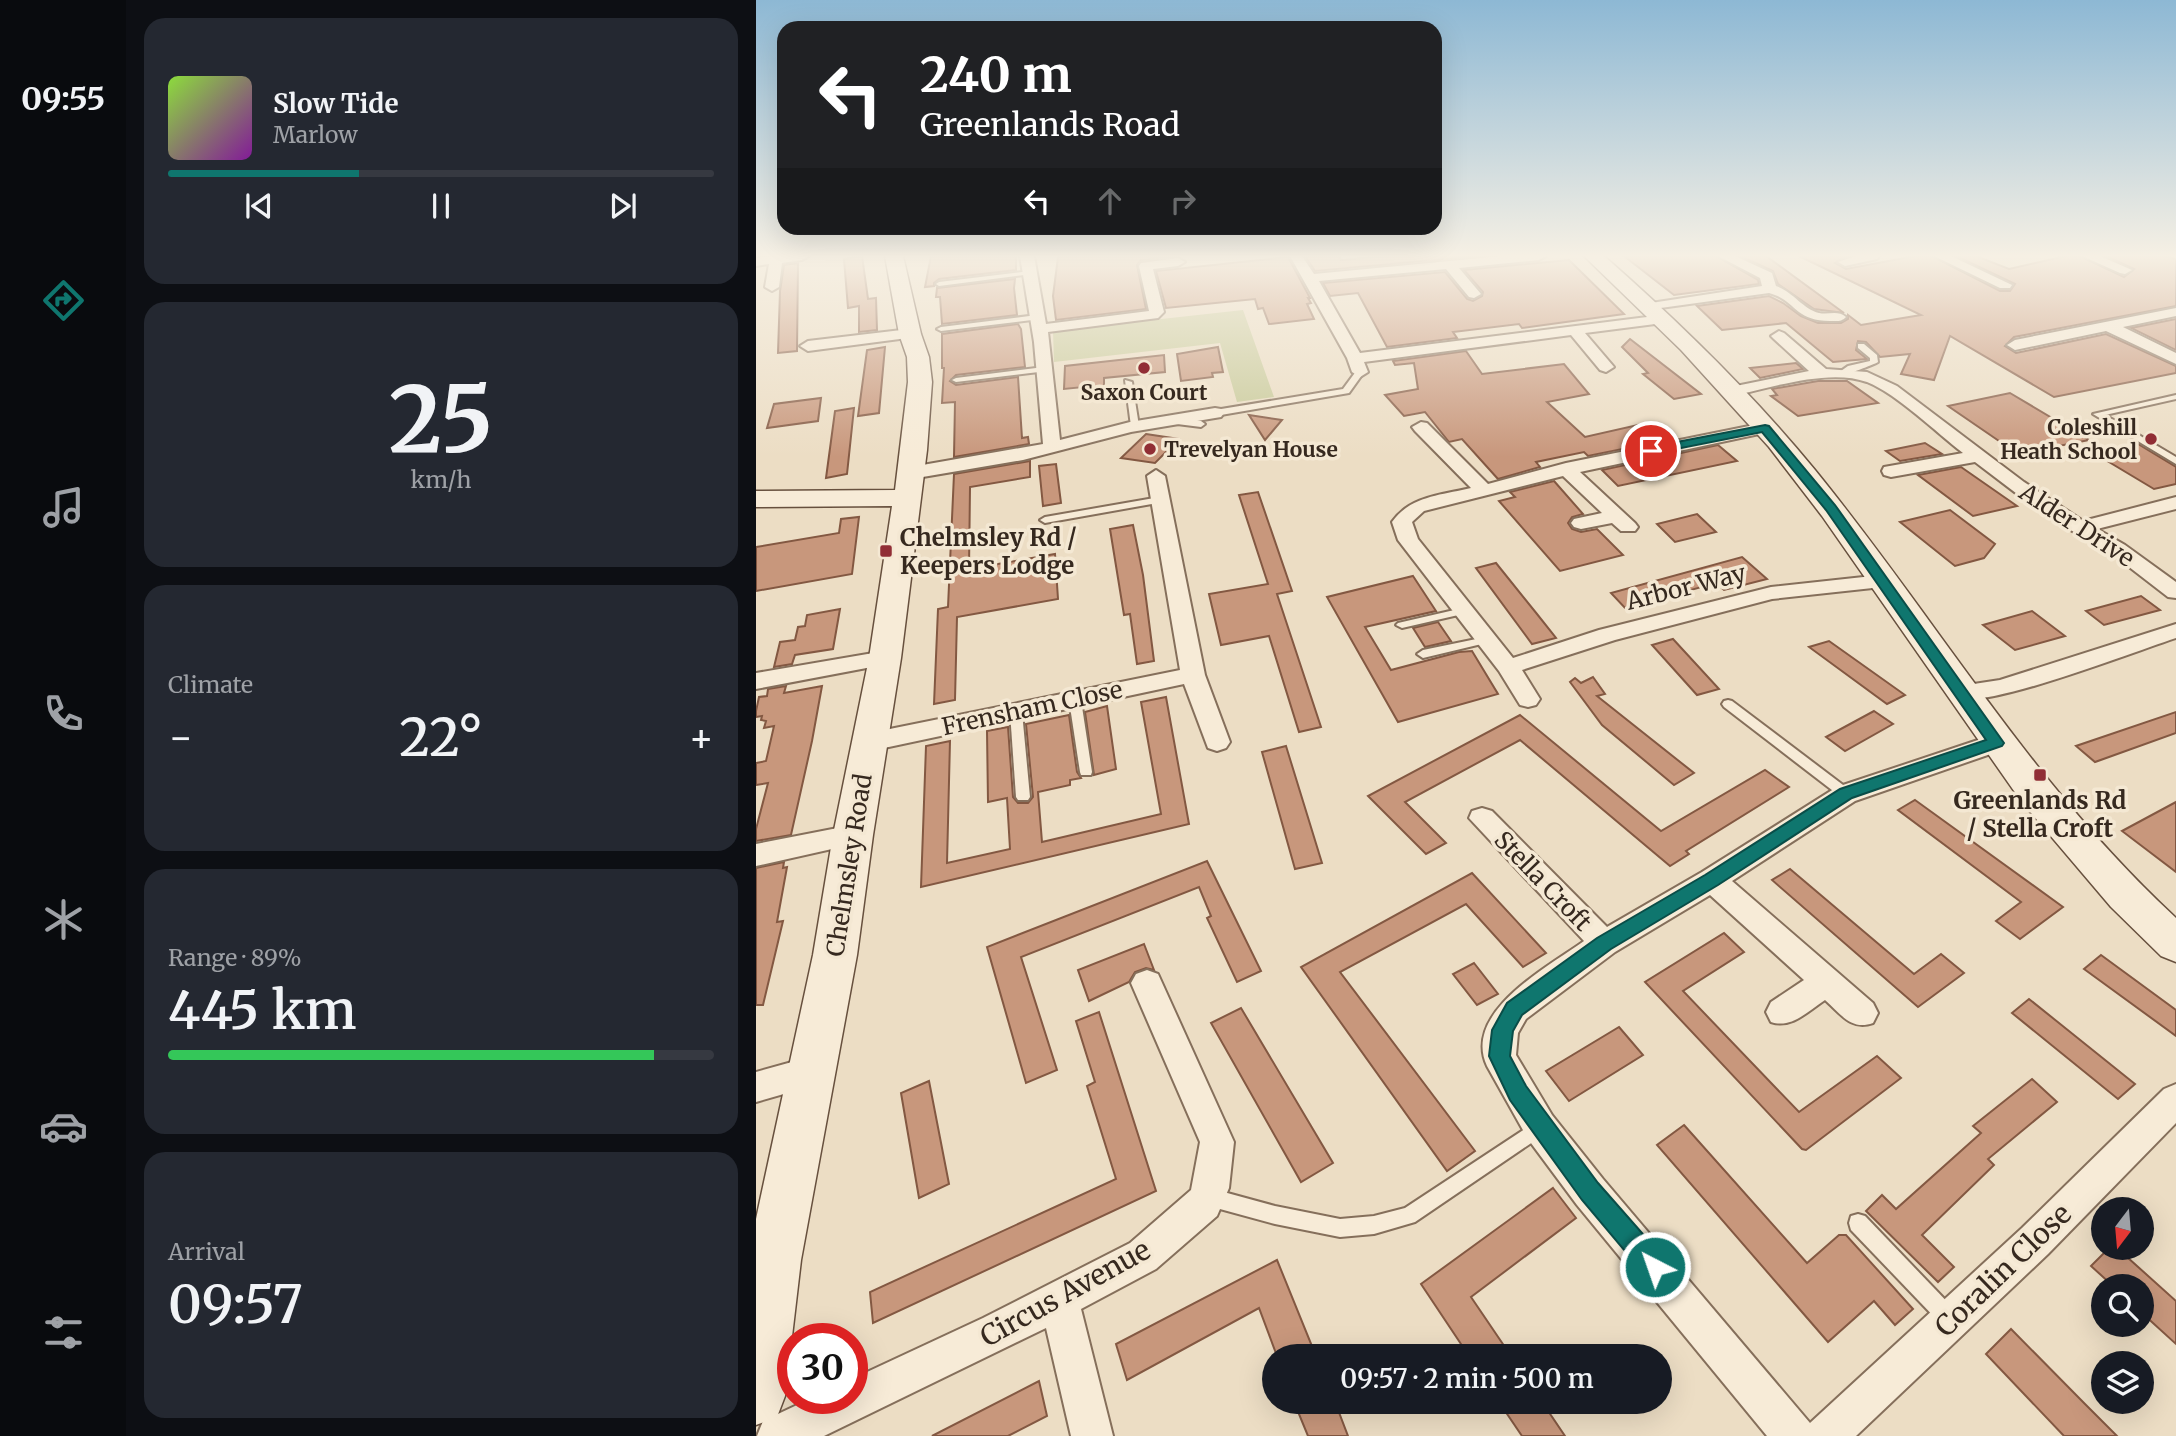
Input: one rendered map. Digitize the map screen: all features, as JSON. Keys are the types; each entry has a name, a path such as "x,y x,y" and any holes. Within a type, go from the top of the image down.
{"street":[{"name":"Chelmsley Road","path":"756,1396 774,1260 835,955 853,835 885,658 910,485 919,357 925,331 922,323"},
{"path":"1038,323 1052,446"},
{"path":"1335,323 1358,365 1612,323"},
{"path":"1667,323 1765,428 1830,508 1996,743 2060,826 2129,903 2176,944"},
{"path":"2015,345 2128,323"},
{"path":"2110,327 2176,359"},
{"path":"807,346 925,331"},
{"path":"1576,331 1606,367"},
{"path":"1779,336 1822,374"},
{"name":"Alder Drive","path":"1732,391 1822,374 1844,373 1869,377 1891,389 2053,512 2118,549 2176,592"},
{"path":"756,499 910,485 1135,426 1216,413"},
{"path":"1421,427 1483,489"},
{"path":"1528,699 1508,667 1408,540 1402,522 1408,513 1483,489 1566,469 1765,428"},
{"path":"1891,471 1980,456"},
{"path":"1566,469 1622,521 1581,523"},
{"path":"1156,476 1193,675 1217,742"},
{"path":"2081,527 2176,503"},
{"name":"Arbor Way","path":"1508,667 1607,635 1771,593 1882,581"},
{"path":"1962,693 2002,687 2176,631"},
{"path":"756,681 885,658"},
{"name":"Frensham Close","path":"870,742 1193,675"},
{"name":"Stella Croft","path":"1794,1436 1590,1192 1540,1127 1499,1056 1502,1030 1514,1009 1604,943 1712,880 1846,794 1996,743"},
{"name":"Stella Croft","path":"1482,817 1604,943"},
{"path":"756,855 853,835"},
{"path":"1712,880 1862,1013"},
{"path":"1782,1012 1827,982"},
{"path":"1147,983 1217,1142 1207,1196"},
{"path":"756,1087 810,1072"},
{"name":"Coralin Close","path":"1825,1436 2035,1241 2176,1100"},
{"name":"Circus Avenue","path":"778,1436 1059,1301 1143,1256 1204,1203 1207,1196"},
{"path":"1059,1301 1093,1436"}],"lane":[{"path":"925,331 1038,323"},
{"path":"1844,373 1851,368 1874,362 1874,357 1861,346"},
{"path":"1216,413 1346,391 1358,365"},
{"path":"956,380 1044,369"},
{"path":"1128,382 1135,426"},
{"path":"2176,397 2096,414 2176,461"},
{"path":"1168,421 1201,424"},
{"path":"1045,520 1160,500"},
{"path":"1402,625 1463,611"},
{"path":"1423,654 1486,640"},
{"path":"1075,699 1086,772"},
{"path":"1728,704 1846,794"},
{"path":"1016,712 1023,797"},
{"path":"1207,1196 1275,1215 1340,1228 1374,1225 1409,1216 1540,1127"},
{"path":"1858,1223 1950,1319"}],"green space":[{"path":"1125,323 1248,323 1274,397 1237,402 1220,343 1054,362 1053,331"}],"building":[{"path":"779,323 797,323 797,351 778,353"},
{"path":"859,323 877,323 877,330 859,332"},
{"path":"1374,323 1558,323 1522,328 1519,324 1453,332 1457,338 1387,347"},
{"path":"1715,323 1786,323 1722,330"},
{"path":"1786,323 2087,323 2014,337 2005,346 2016,353 2106,334 2176,366 2176,373 2054,397 1950,336 1934,380 1901,374 1910,354 1880,357 1866,342 1858,341 1856,350 1867,359 1833,362"},
{"path":"2156,323 2176,323 2176,350 2131,328"},
{"path":"1018,324 1021,329 1025,367 956,375 950,381 956,385 1018,377 1022,438 1028,437 1029,444 954,457 955,402 942,403 942,334"},
{"path":"1630,339 1701,394 1674,399 1643,374 1648,373 1622,347"},
{"path":"885,347 879,413 858,416 867,350"},
{"path":"1218,347 1223,372 1212,373 1213,377 1181,381 1177,354"},
{"path":"1466,351 1482,374 1564,364 1589,394 1547,402 1585,437 1642,424 1662,441 1588,456 1584,452 1536,462 1540,467 1498,479 1462,439 1449,442 1425,412 1404,416 1385,395 1418,389 1414,363 1395,365 1393,361"},
{"path":"1164,355 1165,372 1104,378 1104,390 1083,392 1083,387 1064,389 1065,366"},
{"path":"1796,363 1803,369 1760,378 1750,368"},
{"path":"1818,381 1847,381 1878,403 1798,416 1771,396 1777,395 1772,389"},
{"path":"2010,393 2089,440 2018,454 1948,406"},
{"path":"821,398 818,421 767,428 774,404"},
{"path":"854,408 847,474 826,478 835,411"},
{"path":"1249,415 1282,420 1265,440"},
{"name":"Trevelyan House","path":"1146,434 1179,439 1155,463 1121,458"},
{"path":"1925,443 1942,454 1900,461 1886,451"},
{"path":"2138,444 2176,467 2176,484 2154,489 2094,453"},
{"path":"1718,445 1737,461 1618,486 1602,470"},
{"path":"1030,461 1030,477 970,487 969,569 1055,554 1058,599 957,617 955,700 934,704 938,609 948,607 954,474"},
{"path":"1056,464 1061,503 1043,506 1039,466"},
{"path":"1961,467 2017,506 1973,516 1918,475"},
{"path":"1554,481 1583,514 1572,517 1568,523 1572,529 1581,532 1597,529 1623,555 1560,571 1499,501 1515,497 1510,492"},
{"path":"1258,492 1292,591 1277,594 1321,727 1299,732 1269,636 1221,645 1209,594 1268,584 1239,495"},
{"path":"1950,510 1995,544 1984,558 1955,566 1900,522"},
{"path":"1697,514 1716,532 1675,542 1657,524"},
{"path":"859,517 852,574 756,591 756,547 839,533 841,519"},
{"path":"1133,525 1143,575 1154,661 1137,664 1130,614 1124,615 1110,529"},
{"path":"1742,557 1767,579 1724,590 1716,583 1625,608 1611,593"},
{"path":"1496,563 1556,638 1532,644 1476,568"},
{"path":"1413,576 1436,611 1365,627 1391,670 1472,651 1498,694 1398,722 1327,597"},
{"path":"2141,596 2160,610 2104,625 2086,611"},
{"path":"840,609 833,649 795,655 792,664 774,667 780,642 795,640 798,627 805,626 807,615"},
{"path":"2032,611 2065,636 2015,650 1983,625"},
{"path":"1438,622 1451,641 1425,647 1413,628"},
{"path":"1673,639 1719,689 1697,695 1652,645"},
{"path":"1829,641 1905,695 1887,704 1809,647"},
{"path":"1593,677 1605,694 1597,696 1694,773 1674,785 1602,725 1570,682 1575,678 1581,683"},
{"path":"786,686 784,693 822,686 791,835 756,841 756,829 768,783 756,785 756,763 766,761 774,726 764,728 766,721 761,720 762,716 756,717 756,711 759,697 767,696 768,689"},
{"path":"1166,697 1189,824 921,887 926,746 950,741 947,863 1010,849 1007,798 988,802 987,731 1008,727 1013,797 1018,803 1028,803 1033,797 1026,724 1069,715 1077,772 1081,778 1070,780 1070,785 1038,792 1042,842 1161,814 1141,702"},
{"path":"1107,706 1116,769 1094,775 1085,712"},
{"path":"1874,711 1893,724 1845,751 1826,737"},
{"path":"2176,712 2176,733 2095,762 2076,746"},
{"path":"1520,715 1661,831 1765,770 1789,787 1686,851 1689,854 1670,866 1520,740 1405,802 1446,843 1426,854 1368,796"},
{"path":"1286,746 1322,863 1295,869 1262,752"},
{"path":"1915,800 2063,907 2020,939 1996,921 2021,902 1898,810"},
{"path":"2176,802 2176,872 2122,831"},
{"path":"1207,861 1261,971 1237,982 1207,918 1211,916 1199,887 1021,957 1057,1070 1026,1083 987,947"},
{"path":"784,862 783,868 787,867 777,922 783,921 763,1005 756,1005 756,868"},
{"path":"1790,869 1914,974 1941,954 1964,973 1918,1007 1772,880"},
{"path":"1472,873 1546,953 1523,967 1466,904 1340,972 1475,1151 1447,1171 1301,967"},
{"path":"1724,933 1744,952 1683,991 1799,1112 1877,1056 1901,1078 1806,1150 1802,1149 1645,982"},
{"path":"1144,944 1154,970 1146,968 1135,972 1129,982 1089,1001 1078,970"},
{"path":"2101,955 2176,1010 2176,1036 2084,969"},
{"path":"1474,963 1498,994 1477,1005 1453,974"},
{"path":"2029,999 2135,1084 2118,1099 2012,1013"},
{"path":"1241,1008 1333,1163 1301,1182 1211,1023"},
{"path":"1099,1012 1156,1191 873,1323 870,1292 1116,1179 1087,1086 1095,1082 1076,1021"},
{"path":"1619,1027 1643,1055 1569,1101 1546,1071"},
{"path":"2032,1079 2057,1102 1988,1159 1994,1165 1922,1235 1954,1267 1938,1282 1866,1211 1882,1195 1896,1209 1981,1133 1973,1126"},
{"path":"929,1081 949,1184 919,1198 901,1093"},
{"path":"1684,1125 1807,1263 1839,1235 1846,1235 1913,1309 1895,1325 1874,1301 1828,1342 1657,1145"},
{"path":"1553,1188 1576,1218 1471,1297 1503,1344 1461,1344 1421,1284"},
{"path":"1277,1260 1311,1344 1272,1344 1259,1308 1127,1380 1116,1344"},
{"path":"2097,1260 2130,1260 2146,1274 2100,1274 2091,1266"},
{"path":"2154,1281 2176,1301 2176,1344 2154,1324"},
{"path":"2011,1329 2091,1410 2091,1414 2095,1414 2117,1436 2064,1436 1986,1354"},
{"path":"1039,1381 1047,1416 1008,1436 932,1436"},
{"path":"1299,1414 1340,1414 1348,1436 1308,1436"},
{"path":"1507,1414 1550,1414 1565,1436 1522,1436"}],"place":[{"name":"Saxon Court","path":"1144,368"},
{"name":"Coleshill Heath School","path":"2151,439"},
{"name":"Trevelyan House","path":"1150,449"},
{"name":"Chelmsley Rd / Keepers Lodge","path":"886,551"},
{"name":"Greenlands Rd / Stella Croft","path":"2040,775"}],"route":[{"path":"1651,451 1749,429 1765,428 1830,508 1996,743 1846,794 1712,880 1604,943 1514,1009 1502,1030 1499,1056 1518,1093 1540,1127 1590,1192 1655,1267"}]}
